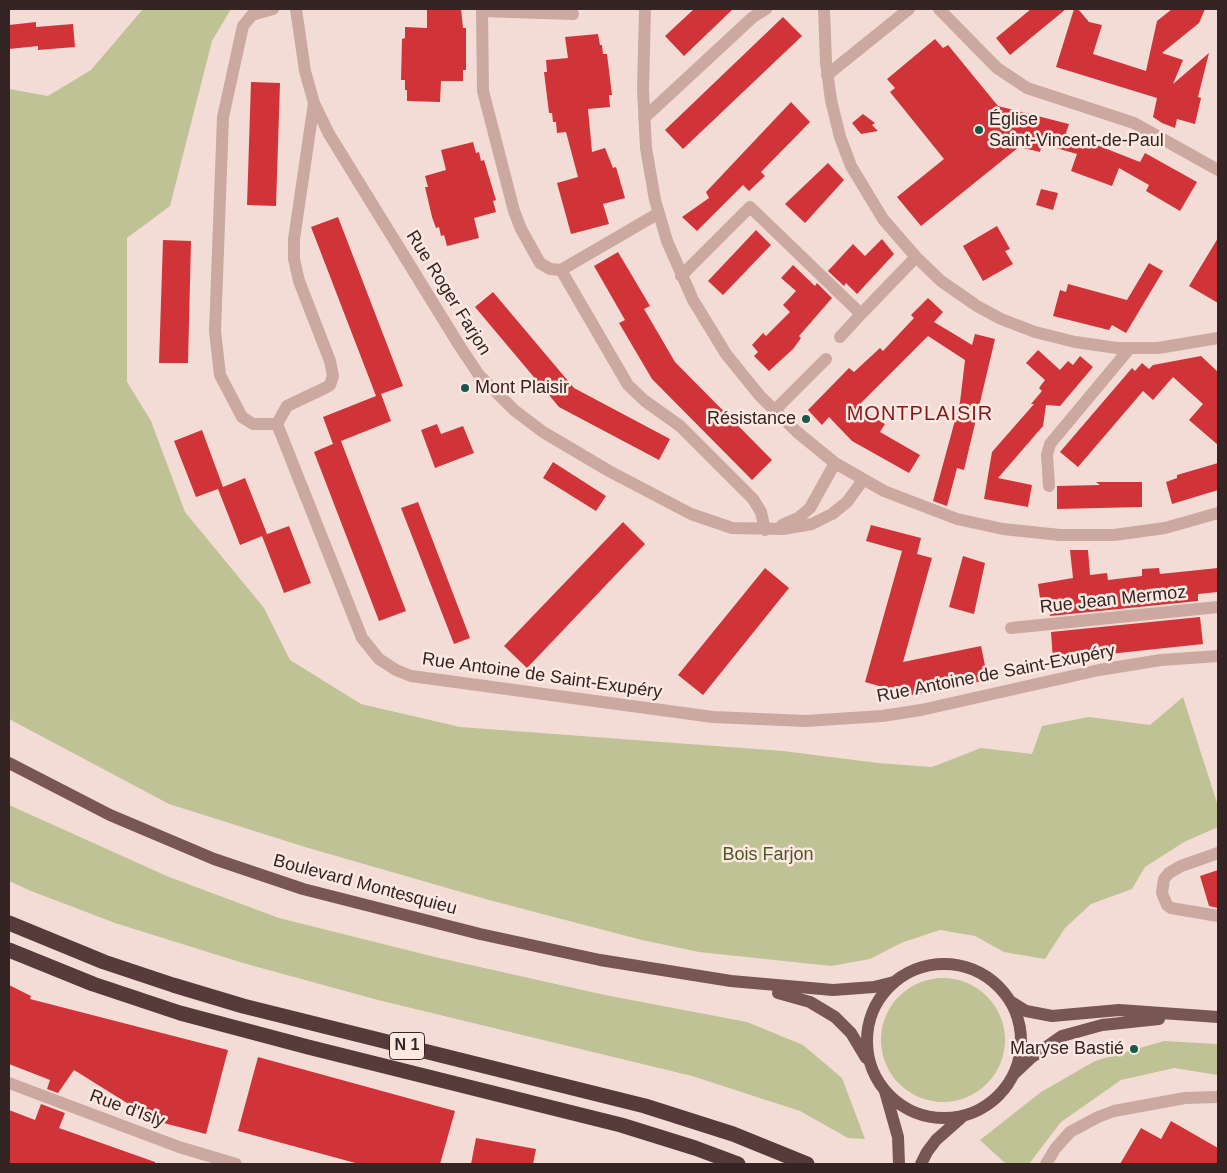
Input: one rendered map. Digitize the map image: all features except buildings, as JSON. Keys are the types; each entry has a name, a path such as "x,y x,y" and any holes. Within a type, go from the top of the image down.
{"highway":[{"name":"N 1","path":"9,922 84,954 173,985 243,1006 637,1103 733,1134 806,1164"},
{"name":"N 1","path":"9,950 93,984 180,1013 308,1048 621,1125 695,1148 738,1164"}],"main road":[{"name":"Boulevard Montesquieu","path":"9,763 72,797 175,844 288,884 526,945 600,960 731,981 821,990 866,988 894,982"},
{"path":"899,1164 899,1144 895,1122 883,1088 872,1067 867,1044 870,1021 879,1000 894,982 921,968 938,964 956,965 985,975 1003,991 1018,1019 1021,1038 1019,1057 1012,1075"},
{"name":"Boulevard Montesquieu","path":"731,981 796,997 822,1008 851,1033 872,1067"},
{"path":"1010,1001 1026,1011 1047,1015 1119,1010 1215,1014"},
{"path":"921,1164 926,1152 943,1132 966,1114 993,1099 1012,1075 1042,1049 1062,1036 1130,1021 1215,1014"},
{"path":"883,1088 898,1102 916,1112 936,1117 966,1114"}],"street":[{"path":"273,9 252,15 243,26 223,117 215,336 220,375 242,417 253,424 277,424 288,406 325,388 330,384 333,376 330,361 299,281 294,259 294,239 314,103"},
{"name":"Rue Roger Farjon","path":"296,9 301,52 314,103 336,146 458,345 479,375 507,404 543,432 610,471 691,514 732,528 765,530 802,527 823,519 847,502 863,480"},
{"path":"645,9 644,118 650,175 658,213 681,276 700,313 726,354 774,410 835,463 863,480 903,500 957,519 1030,533 1072,536 1126,534 1165,528 1218,513"},
{"path":"644,118 753,17 766,9"},
{"path":"824,9 827,75 840,137 858,180 883,219 916,257 955,292 1001,319 1035,332 1075,342 1130,348 1170,347 1218,338"},
{"path":"827,75 909,9"},
{"path":"939,9 997,68 1027,88 1134,123 1218,170"},
{"path":"573,14 482,11 483,91 514,211 525,237 540,263 550,269 561,270 658,213"},
{"path":"681,276 750,208 861,314"},
{"path":"840,337 916,257"},
{"path":"561,270 628,385 638,396 680,426 753,499 761,512 765,530"},
{"path":"1049,486 1047,455 1050,444 1130,348"},
{"path":"774,410 826,359"},
{"name":"Rue Antoine de Saint-Exupéry","path":"277,424 362,638 379,659 396,670 412,676 713,717 806,721 907,713 1082,673 1161,660 1218,656"},
{"name":"Rue Roger Farjon","path":"765,530 791,522 810,508 835,463"},
{"name":"Rue Jean Mermoz","path":"1011,628 1218,606"},
{"path":"1218,852 1181,866 1169,874 1164,879 1162,894 1167,905 1171,908 1218,916"},
{"name":"Rue d'Isly","path":"9,1083 179,1147 236,1164"},
{"path":"1046,1164 1058,1144 1070,1132 1098,1117 1121,1110 1186,1098 1218,1097"}],"green space":[{"name":"Bois Farjon","path":"143,9 231,9 212,41 170,206 127,238 127,382 151,421 185,512 264,608 290,660 361,704 460,727 783,751 878,763 932,767 981,748 1032,754 1042,726 1089,717 1150,725 1183,697 1218,806 1218,827 1184,842 1145,867 1132,889 1091,904 1065,928 1045,959 1004,952 975,936 940,930 901,943 870,959 831,966 699,952 642,940 489,900 305,847 169,804 9,719 9,89 48,96 91,70"},
{"path":"9,805 169,877 279,918 435,957 605,995 747,1022 803,1045 842,1078 865,1139 848,1138 800,1111 692,1076 378,1000 243,963 115,923 31,891 9,881"},
{"path":"943,978 967,983 978,988 987,996 995,1005 1000,1016 1005,1040 1000,1064 995,1075 987,1084 978,1092 967,1097 943,1102 919,1097 908,1092 899,1084 891,1075 886,1064 881,1040 886,1016 891,1005 899,996 908,988 919,983"},
{"path":"1164,1041 1218,1044 1218,1075 1174,1068 1121,1080 1061,1122 1029,1164 1006,1164 980,1140 1041,1092 1095,1061"}],"place":[{"name":"Église Saint-Vincent-de-Paul","path":"979,130"},
{"name":"Mont Plaisir","path":"465,388"},
{"name":"Résistance","path":"806,419"},
{"name":"Maryse Bastié","path":"1134,1049"}],"district":[{"name":"MONTPLAISIR","path":"920,414"}]}
